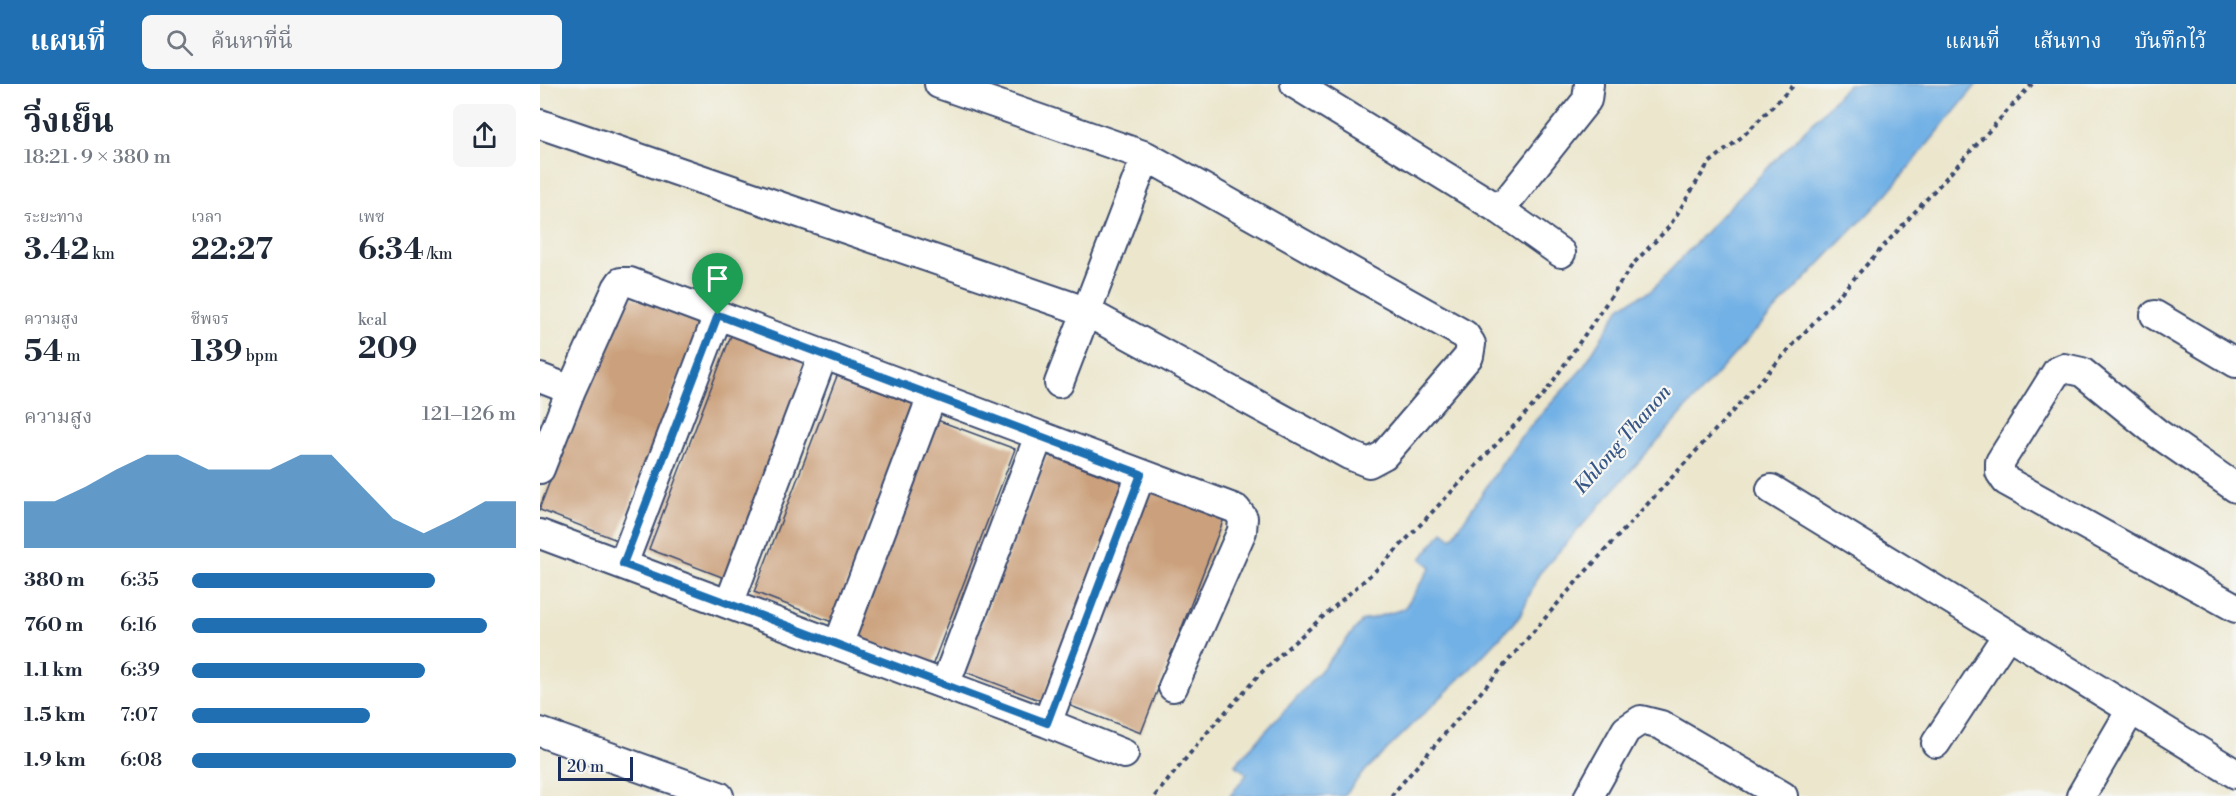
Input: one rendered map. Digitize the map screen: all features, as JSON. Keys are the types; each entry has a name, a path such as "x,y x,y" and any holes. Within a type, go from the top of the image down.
{"street":[{"path":"540,124 1085,311 1369,463 1384,455 1469,356 1471,344 1465,335 1146,156 939,84"},
{"path":"1295,84 1500,210 1561,253"},
{"path":"1500,210 1587,100 1589,84"},
{"path":"1059,383 1146,156"},
{"path":"540,469 571,390 621,282 630,282 1236,509 1243,518 1242,531 1173,687"},
{"path":"623,564 718,315"},
{"path":"2155,315 2236,363"},
{"path":"729,604 823,355"},
{"path":"2236,488 2157,433 2082,372 2064,368 2057,371 2000,462 2000,472 2006,481 2236,608"},
{"path":"540,378 571,390"},
{"path":"838,645 932,396"},
{"path":"945,685 1039,436"},
{"path":"1047,723 1141,474"},
{"path":"1771,489 2236,774"},
{"path":"540,534 1047,723 1124,754"},
{"path":"1936,743 2007,635"},
{"path":"2081,796 2131,710"},
{"path":"1589,796 1626,730 1641,720 1661,725 1783,796"},
{"path":"540,732 719,796"}],"path":[{"path":"1155,796 1211,728 1260,674 1384,563 1545,393 1633,264 1669,226 1708,164 1744,135 1794,84"},
{"path":"1391,796 1578,580 2031,84"}],"water":[{"name":"Khlong Thanon","path":"1848,84 1977,84 1887,194 1756,330 1539,574 1520,616 1471,668 1361,775 1344,796 1230,796 1247,774 1235,765 1317,675 1362,621 1404,609 1431,567 1421,559 1443,531 1452,538 1518,440 1582,369 1621,306 1652,290"}],"building":[{"path":"622,293 700,323 617,540 540,510 540,507"},
{"path":"732,333 810,362 727,579 649,549"},
{"path":"837,376 915,405 832,622 754,592"},
{"path":"937,420 1015,449 932,666 853,636"},
{"path":"1047,455 1125,484 1042,701 963,671"},
{"path":"1146,487 1225,516 1141,733 1063,703"}],"route":[{"path":"718,315 1141,474 1047,723 623,564 718,315"}]}
